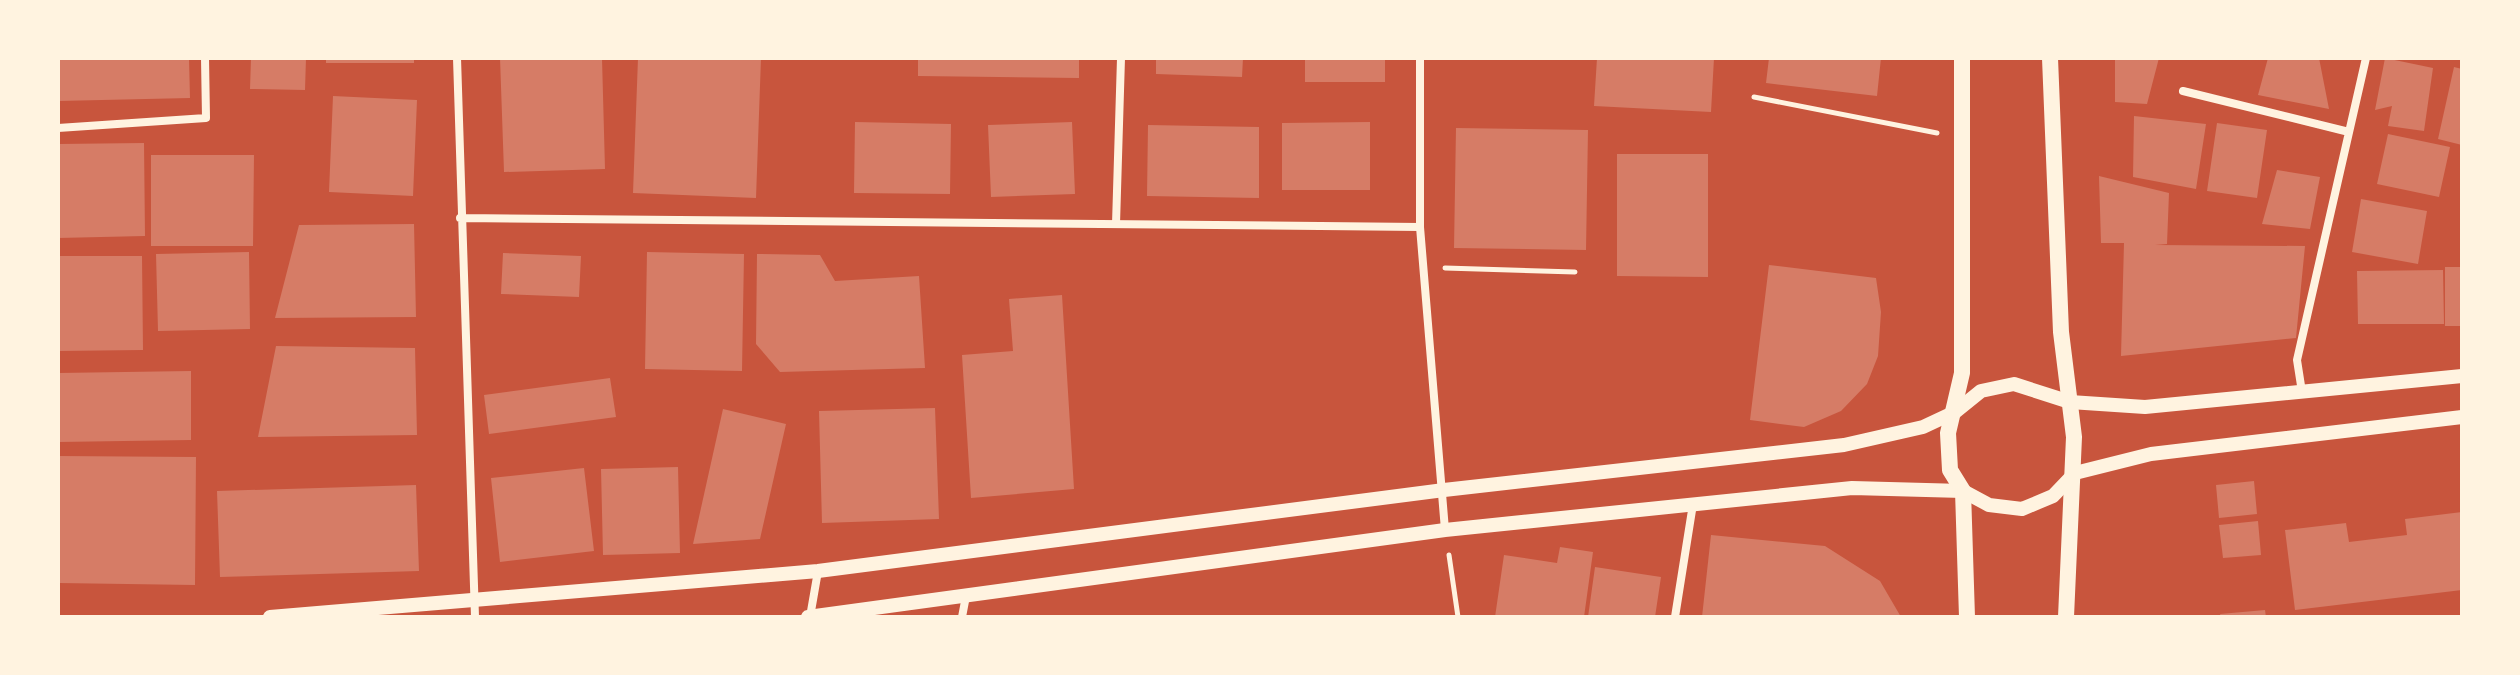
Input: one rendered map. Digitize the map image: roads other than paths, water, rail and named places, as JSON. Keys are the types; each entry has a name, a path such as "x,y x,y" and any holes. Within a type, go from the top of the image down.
{"main road":[{"path":"1962,58 1962,373 1948,433 1950,470 1963,491 1967,617"},
{"path":"2050,58 2061,332 2075,473 2066,617"}],"street":[{"path":"58,128 206,118 205,58"},
{"path":"457,58 474,610"},
{"path":"1116,224 1121,58"},
{"path":"1420,58 1420,227 1445,530"},
{"path":"2302,392 2297,360 2366,58"},
{"path":"2183,91 2349,132"},
{"path":"460,218 1420,227"},
{"path":"270,617 474,610 818,571 1444,490 1844,445 1923,427 1955,412 1981,391 2014,384 2070,402 2182,406 2462,376"},
{"path":"818,571 809,617 1445,530 1852,488 1963,491 1989,505 2022,509 2053,496 2075,473 2189,447 2462,417"},
{"path":"1675,617 1693,504"},
{"path":"962,617 966,596"}]}
